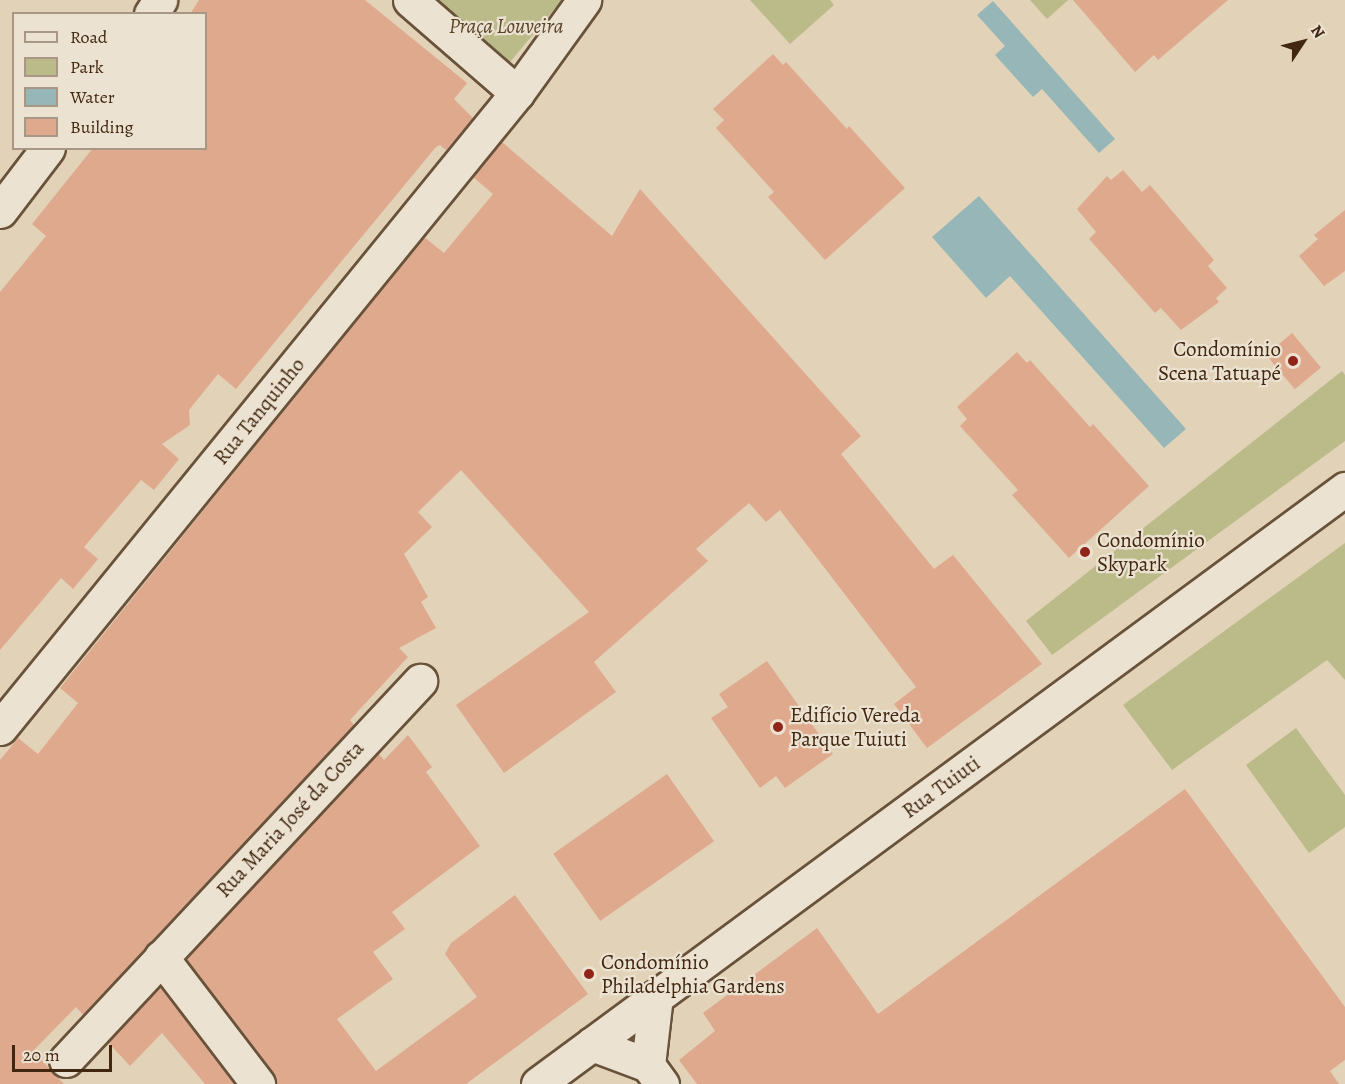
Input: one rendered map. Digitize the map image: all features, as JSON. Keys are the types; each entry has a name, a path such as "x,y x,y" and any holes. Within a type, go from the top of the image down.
{"street":[{"path":"410,0 518,93 584,0"},
{"name":"Rua Tanquinho","path":"0,728 518,93"},
{"path":"0,211 46,150"},
{"name":"Rua Tuiuti","path":"538,1084 1345,489"},
{"name":"Rua Maria José da Costa","path":"66,1060 420,681"},
{"path":"161,957 258,1084"},
{"path":"592,1044 655,1075 656,996"}],"green space":[{"name":"Praça Louveira","path":"432,0 562,0 510,62"},
{"path":"750,0 830,0 834,5 790,44"},
{"path":"1030,0 1068,0 1047,19"},
{"path":"1342,371 1345,375 1345,441 1052,655 1026,621"},
{"path":"1345,543 1345,680 1327,660 1172,770 1123,705"},
{"path":"1296,728 1345,795 1345,827 1309,853 1246,765"}],"water":[{"path":"993,1 1115,139 1099,153 1042,89 1033,97 995,55 1005,46 977,15"},
{"path":"979,196 1186,429 1164,448 1010,276 986,298 932,237"}],"building":[{"path":"199,0 365,0 467,83 454,99 473,118 446,150 440,145 436,147 236,389 218,374 189,410 190,425 162,444 179,459 154,490 141,480 84,547 98,559 73,589 61,578 0,650 0,292 46,236 32,224 91,150 207,150 207,12 191,12"},
{"path":"1073,0 1228,0 1158,60 1154,55 1135,72"},
{"path":"773,54 783,65 786,62 847,129 849,126 905,188 825,260 768,197 774,192 716,128 724,120 713,109"},
{"path":"502,142 612,236 640,189 861,436 841,454 934,569 953,555 1042,664 927,748 894,704 916,687 780,510 766,522 749,503 696,549 708,561 594,662 616,692 504,773 456,705 589,612 461,470 418,512 432,527 404,554 428,597 421,602 436,628 399,648 408,657 350,720 354,725 83,1015 76,1007 33,1051 64,1084 0,1084 0,760 18,738 38,754 78,703 60,688 424,237 444,253 493,194 473,177"},
{"path":"1123,170 1142,192 1150,185 1214,260 1208,266 1227,288 1216,298 1219,302 1181,330 1161,308 1155,313 1089,239 1096,232 1077,209 1107,176 1111,180"},
{"path":"1345,210 1345,271 1324,286 1299,256 1318,239 1314,235"},
{"name":"Condomínio Scena Tatuapé","path":"1292,333 1321,367 1295,389 1266,355"},
{"path":"1017,352 1027,363 1030,360 1090,427 1093,424 1149,486 1069,558 1012,495 1018,490 960,426 967,419 957,407"},
{"name":"Edifício Vereda Parque Tuiuti","path":"767,661 833,754 785,788 776,776 760,788 711,718 728,707 719,694"},
{"path":"408,735 432,767 426,772 480,846 392,912 405,929 373,952 393,979 337,1019 376,1071 477,997 445,954 451,943 515,895 588,994 466,1084 276,1084 273,1073 186,959 378,753 384,760"},
{"path":"667,774 714,841 600,921 553,854"},
{"path":"1185,789 1345,1007 1345,1060 1330,1071 1339,1084 697,1084 679,1060 715,1031 703,1013 817,928 878,1014"},
{"path":"160,987 234,1084 205,1084 162,1033 130,1066 108,1042"}],"place":[{"name":"Condomínio Scena Tatuapé","path":"1293,361"},
{"name":"Condomínio Skypark","path":"1085,552"},
{"name":"Edifício Vereda Parque Tuiuti","path":"778,727"},
{"name":"Condomínio Philadelphia Gardens","path":"589,974"}]}
